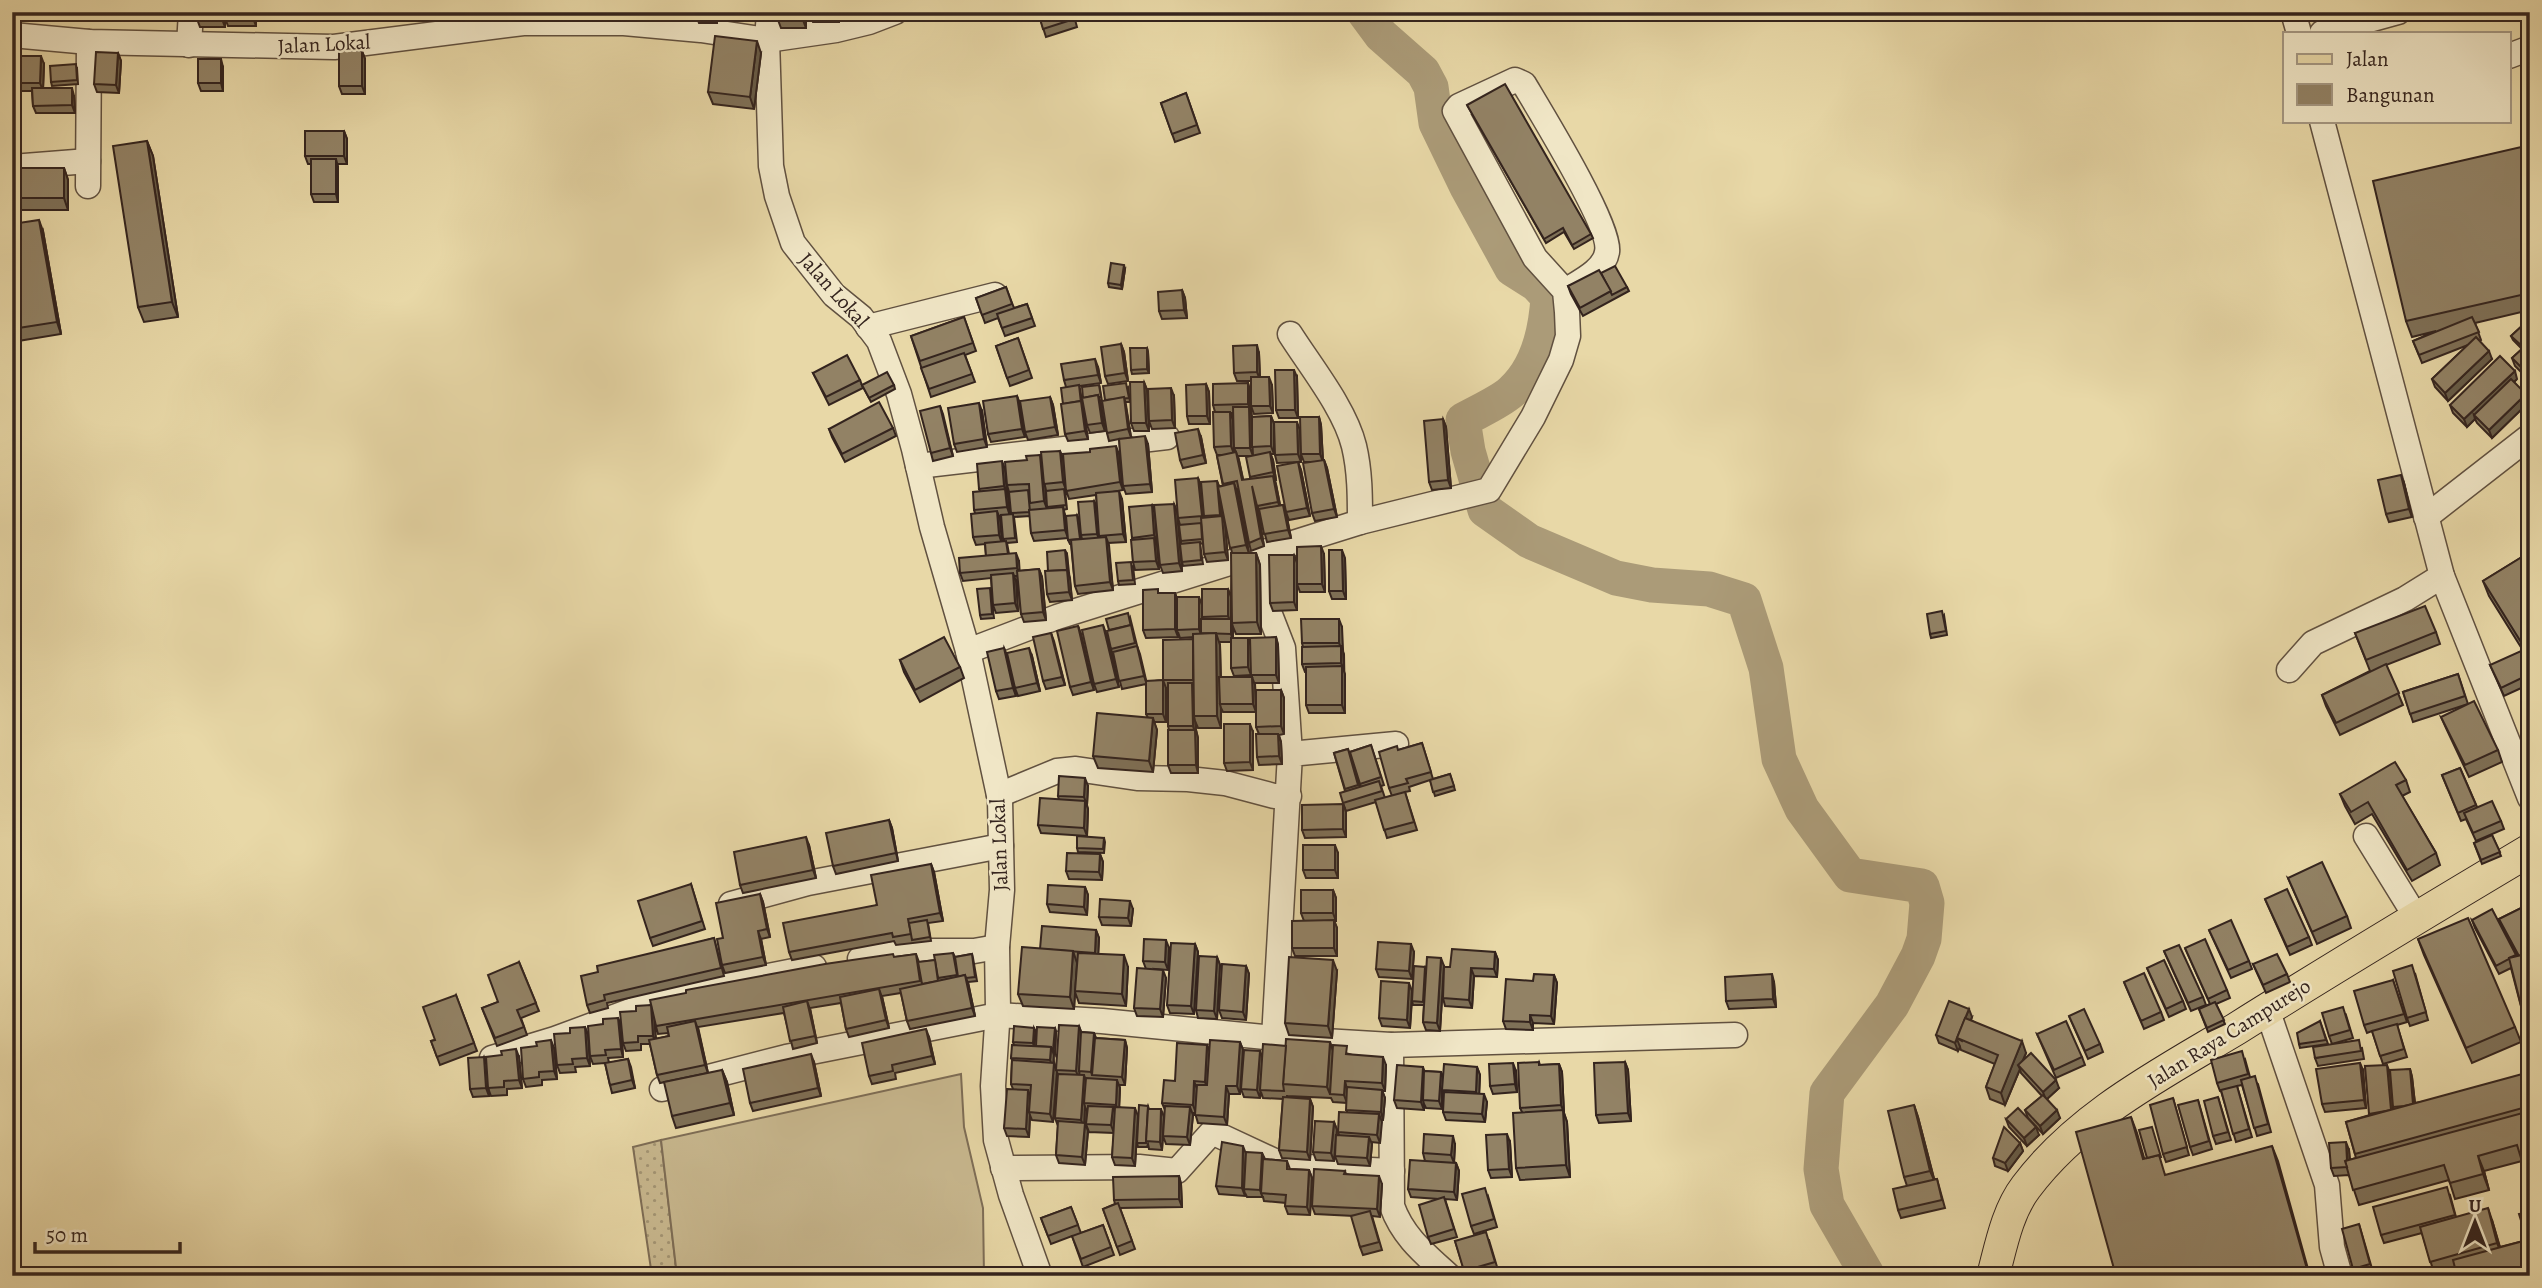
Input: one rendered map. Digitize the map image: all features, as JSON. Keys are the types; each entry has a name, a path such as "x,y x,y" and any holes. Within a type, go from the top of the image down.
{"main road":[{"name":"Jalan Raya Campurejo","path":"1993,1276 2008,1220 2024,1189 2045,1163 2104,1110 2416,917 2527,860"}],"street":[{"path":"189,45 191,12"},
{"path":"769,12 767,40 836,30 895,12"},
{"path":"2293,12 2299,32"},
{"path":"2326,32 2398,12"},
{"name":"Jalan Lokal","path":"12,35 89,42 334,47 523,23 624,23 701,30 767,40 771,166 777,196 793,243 834,295 861,317 879,341 899,394 932,527 968,652 999,795 1002,890 997,947 998,1014 993,1086 996,1140 1040,1276"},
{"path":"88,186 89,42"},
{"path":"2510,56 2530,48"},
{"path":"968,652 1057,617 1360,522 1489,490 1533,417 1561,360 1568,336 1565,291 1535,258 1455,111 1459,106 1515,80 1524,84 1569,162 1607,240 1607,254 1601,267 1565,291"},
{"path":"2326,122 2442,576 2524,765 2530,798"},
{"path":"12,167 88,161"},
{"path":"868,327 995,295"},
{"path":"1290,334 1339,413 1350,436 1357,467 1360,522"},
{"path":"2426,517 2530,436"},
{"path":"918,466 1033,450 1167,437"},
{"path":"1261,553 1269,612 1283,648 1290,754 1274,1038"},
{"path":"2289,670 2313,643 2405,599 2442,576"},
{"path":"1290,754 1396,744"},
{"path":"999,795 1057,771 1076,769 1137,778 1225,783 1274,796 1289,796"},
{"path":"2365,836 2416,917"},
{"path":"720,907 808,883 1001,846"},
{"path":"492,1058 555,1039 676,994 782,972 915,951 974,951 997,947"},
{"path":"2267,1009 2327,1185 2332,1247 2340,1276"},
{"path":"662,1088 786,1057 998,1014 1274,1038 1391,1045 1735,1035"},
{"path":"1391,1045 1392,1206 1399,1224 1426,1256 1448,1276"},
{"path":"1003,1168 1139,1167 1177,1171 1212,1132 1285,1166 1392,1171"}],"shaded area":[{"path":"961,1074 964,1127 983,1208 984,1276 677,1276 661,1140"},
{"path":"661,1140 677,1276 652,1276 633,1147"}],"building":[{"path":"197,12 222,12 222,19 197,19"},
{"path":"225,12 253,12 253,18 225,18"},
{"path":"626,12 643,12 643,16 626,16"},
{"path":"696,12 714,12 714,15 696,15"},
{"path":"756,12 756,13 717,13"},
{"path":"778,12 803,12 803,20 778,20"},
{"path":"836,12 836,14 810,14"},
{"path":"1038,12 1072,12 1074,19 1043,29"},
{"path":"715,36 757,41 750,97 708,92"},
{"path":"339,51 362,51 362,86 339,86"},
{"path":"96,52 118,53 116,85 94,84"},
{"path":"18,56 41,56 40,83 17,83"},
{"path":"198,59 221,59 221,83 198,83"},
{"path":"76,64 77,80 51,82 50,66"},
{"path":"1505,84 1591,234 1572,245 1563,228 1544,239 1467,105"},
{"path":"32,88 72,88 72,105 33,106"},
{"path":"1186,93 1197,125 1172,134 1161,103"},
{"path":"305,131 344,131 344,156 305,156"},
{"path":"147,141 172,302 138,307 113,146"},
{"path":"2530,145 2530,293 2406,321 2373,181"},
{"path":"311,159 336,159 336,194 311,194"},
{"path":"12,168 64,168 64,198 12,198"},
{"path":"39,220 57,322 12,329 12,224"},
{"path":"1111,263 1124,265 1121,285 1108,283"},
{"path":"1615,266 1627,287 1612,295 1601,273"},
{"path":"1599,270 1611,291 1580,308 1568,286"},
{"path":"1006,287 1012,304 982,315 976,298"},
{"path":"1182,290 1184,310 1159,311 1158,292"},
{"path":"1027,304 1032,318 1002,328 997,314"},
{"path":"964,317 973,343 920,361 911,336"},
{"path":"2472,317 2479,332 2419,355 2413,341"},
{"path":"2524,324 2530,329 2530,341 2523,347 2511,336"},
{"path":"2476,337 2489,351 2445,393 2432,379"},
{"path":"1018,338 1029,370 1007,378 996,346"},
{"path":"1121,344 1125,373 1105,376 1101,347"},
{"path":"1257,345 1257,372 1234,373 1233,346"},
{"path":"1130,348 1147,348 1147,369 1131,370"},
{"path":"2523,348 2530,356 2530,376 2512,358"},
{"path":"964,353 972,374 929,389 921,368"},
{"path":"847,355 860,380 826,397 813,373"},
{"path":"2500,356 2515,371 2464,419 2450,405"},
{"path":"1095,359 1098,375 1064,380 1061,364"},
{"path":"1275,370 1294,370 1295,410 1276,410"},
{"path":"887,372 894,385 869,398 862,385"},
{"path":"1251,377 1269,377 1270,406 1251,406"},
{"path":"2511,379 2526,394 2489,430 2474,415"},
{"path":"1130,382 1144,382 1146,423 1131,423"},
{"path":"1126,383 1129,398 1105,400 1103,386"},
{"path":"1248,383 1248,404 1213,405 1213,384"},
{"path":"1206,384 1207,416 1187,416 1186,385"},
{"path":"1079,385 1081,401 1063,404 1061,388"},
{"path":"1099,385 1101,397 1098,395 1083,398 1082,387"},
{"path":"1171,388 1172,420 1149,421 1148,389"},
{"path":"1098,395 1102,423 1087,425 1082,398"},
{"path":"1017,396 1022,429 988,434 983,401"},
{"path":"1050,397 1055,427 1025,432 1020,401"},
{"path":"1124,397 1128,429 1107,433 1102,401"},
{"path":"1081,401 1085,431 1065,434 1061,404"},
{"path":"879,402 893,428 842,454 829,429"},
{"path":"979,403 984,439 954,444 948,408"},
{"path":"940,406 950,448 931,453 920,411"},
{"path":"1233,407 1249,407 1250,448 1234,448"},
{"path":"1213,412 1230,412 1231,446 1214,447"},
{"path":"1271,416 1271,446 1252,447 1252,417"},
{"path":"1300,417 1319,417 1320,454 1301,454"},
{"path":"1443,419 1448,480 1429,482 1424,421"},
{"path":"1274,422 1297,422 1298,454 1275,455"},
{"path":"1198,429 1203,455 1180,460 1175,433"},
{"path":"1145,436 1150,484 1123,486 1119,439"},
{"path":"1116,446 1120,482 1066,491 1063,454"},
{"path":"1060,451 1063,482 1044,484 1041,452"},
{"path":"1236,452 1242,480 1273,476 1278,502 1257,506 1252,486 1261,538 1249,543 1237,481 1223,484 1217,456"},
{"path":"1270,452 1273,472 1250,477 1246,457"},
{"path":"1040,455 1044,501 1030,503 1029,484 1007,485 1005,462 1027,460 1026,456"},
{"path":"1324,460 1334,509 1312,513 1303,463"},
{"path":"1002,461 1004,486 979,489 977,464"},
{"path":"1298,462 1307,508 1286,512 1277,466"},
{"path":"2401,475 2409,509 2386,514 2378,480"},
{"path":"1198,478 1202,516 1178,518 1175,480"},
{"path":"1217,481 1220,515 1204,516 1201,482"},
{"path":"1234,483 1246,545 1230,548 1218,487"},
{"path":"1005,489 1007,507 974,510 973,492"},
{"path":"1064,489 1066,505 1047,507 1046,491"},
{"path":"1028,490 1030,512 1011,513 1009,492"},
{"path":"1119,491 1123,534 1099,536 1096,493"},
{"path":"1094,501 1097,534 1081,535 1078,502"},
{"path":"1174,504 1179,563 1160,565 1154,505"},
{"path":"1152,505 1154,535 1132,538 1129,507"},
{"path":"1283,505 1288,530 1264,534 1259,509"},
{"path":"1063,507 1065,530 1031,533 1029,510"},
{"path":"997,511 999,535 973,537 971,514"},
{"path":"1013,514 1015,538 1003,539 1001,515"},
{"path":"1077,515 1080,539 1068,540 1066,516"},
{"path":"1222,516 1225,552 1204,554 1201,518"},
{"path":"1201,523 1202,539 1181,541 1179,525"},
{"path":"1106,537 1110,582 1075,586 1071,540"},
{"path":"1154,538 1156,561 1133,562 1131,540"},
{"path":"1006,541 1008,554 986,556 985,543"},
{"path":"1200,542 1201,560 1182,562 1180,544"},
{"path":"1321,546 1322,584 1297,584 1297,547"},
{"path":"1065,550 1067,570 1048,571 1047,552"},
{"path":"1329,550 1342,550 1343,591 1329,591"},
{"path":"2530,552 2530,636 2521,642 2483,581"},
{"path":"1016,553 1017,568 960,573 959,558"},
{"path":"1231,553 1256,553 1257,622 1232,623"},
{"path":"1269,555 1294,555 1294,602 1270,603"},
{"path":"1131,562 1133,580 1118,581 1116,563"},
{"path":"1039,569 1043,612 1021,614 1017,571"},
{"path":"1067,570 1069,592 1047,594 1045,571"},
{"path":"1013,573 1015,603 993,605 991,575"},
{"path":"990,588 992,614 980,615 977,589"},
{"path":"1158,589 1158,593 1175,593 1175,629 1143,630 1143,590"},
{"path":"1202,589 1228,589 1228,616 1202,617"},
{"path":"1177,597 1199,597 1199,629 1177,630"},
{"path":"2425,606 2436,632 2366,660 2355,633"},
{"path":"1942,611 1946,631 1930,634 1927,614"},
{"path":"1128,613 1131,625 1109,630 1106,619"},
{"path":"1201,619 1231,619 1231,634 1201,633"},
{"path":"1301,619 1339,619 1339,643 1302,643"},
{"path":"1103,625 1116,679 1094,684 1082,630"},
{"path":"1131,625 1135,643 1111,649 1107,631"},
{"path":"1078,626 1091,682 1070,687 1057,631"},
{"path":"1051,633 1062,677 1043,681 1033,637"},
{"path":"1216,633 1217,716 1194,716 1193,634"},
{"path":"944,637 960,667 915,690 900,660"},
{"path":"1276,637 1276,675 1251,675 1250,638"},
{"path":"1231,638 1248,638 1248,667 1231,668"},
{"path":"1193,639 1193,680 1163,680 1163,640"},
{"path":"1137,646 1144,676 1119,681 1113,652"},
{"path":"1341,646 1341,663 1302,664 1302,647"},
{"path":"1004,648 1013,688 996,691 987,652"},
{"path":"1029,648 1037,683 1015,688 1007,653"},
{"path":"2521,651 2530,674 2501,688 2490,665"},
{"path":"2386,664 2399,693 2336,723 2322,695"},
{"path":"1342,666 1342,705 1306,705 1306,667"},
{"path":"2458,674 2465,696 2410,714 2403,692"},
{"path":"1219,677 1252,677 1253,704 1220,704"},
{"path":"1163,680 1163,714 1146,714 1146,681"},
{"path":"1168,683 1192,683 1193,726 1168,726"},
{"path":"1256,690 1281,690 1281,726 1256,727"},
{"path":"2474,701 2498,750 2465,765 2441,717"},
{"path":"1097,713 1153,718 1149,761 1093,756"},
{"path":"1224,724 1250,724 1250,762 1224,763"},
{"path":"1168,730 1195,730 1196,765 1168,765"},
{"path":"1256,734 1278,734 1279,756 1257,757"},
{"path":"1422,743 1431,772 1406,779 1408,783 1389,788 1379,752 1397,746 1398,750"},
{"path":"1371,745 1381,777 1360,784 1350,752"},
{"path":"1348,749 1358,785 1345,789 1334,753"},
{"path":"2395,762 2406,780 2396,785 2436,853 2407,870 2368,802 2351,812 2340,794"},
{"path":"2460,768 2476,805 2458,813 2442,775"},
{"path":"1450,774 1454,786 1433,792 1430,780"},
{"path":"1059,776 1085,778 1084,797 1058,796"},
{"path":"1379,781 1382,791 1343,803 1340,793"},
{"path":"1405,792 1414,822 1384,830 1375,800"},
{"path":"1040,798 1085,801 1084,828 1038,825"},
{"path":"2492,801 2501,821 2473,833 2464,813"},
{"path":"1343,804 1343,829 1302,830 1302,805"},
{"path":"889,820 896,853 833,866 826,833"},
{"path":"2492,835 2500,852 2481,860 2474,843"},
{"path":"1077,836 1104,838 1103,849 1077,848"},
{"path":"806,837 813,870 740,885 734,852"},
{"path":"1303,845 1335,845 1335,870 1303,870"},
{"path":"1067,853 1100,854 1099,872 1066,871"},
{"path":"2322,862 2347,916 2312,932 2288,878"},
{"path":"931,864 940,913 908,919 911,934 893,937 892,933 789,952 783,923 877,905 871,875"},
{"path":"691,884 702,921 650,938 638,901"},
{"path":"1048,885 1085,887 1084,907 1047,904"},
{"path":"2287,889 2309,937 2287,947 2265,899"},
{"path":"1301,890 1333,890 1333,913 1301,913"},
{"path":"760,894 767,929 758,931 763,957 722,965 717,939 723,938 716,903"},
{"path":"1100,899 1130,901 1128,918 1099,917"},
{"path":"2521,908 2530,924 2530,953 2519,956 2499,919"},
{"path":"2492,909 2516,955 2496,966 2472,920"},
{"path":"2468,918 2515,1027 2466,1048 2418,939"},
{"path":"927,920 930,937 912,940 909,923"},
{"path":"1334,920 1334,948 1292,948 1292,921"},
{"path":"2231,920 2249,961 2228,970 2209,930"},
{"path":"1042,926 1096,930 1095,953 1040,949"},
{"path":"714,938 721,968 604,995 605,1000 587,1005 581,976 598,972 597,966"},
{"path":"1144,939 1166,940 1165,962 1143,961"},
{"path":"2205,939 2227,990 2208,999 2185,948"},
{"path":"1378,942 1411,944 1409,971 1376,969"},
{"path":"1171,943 1195,944 1191,1006 1167,1005"},
{"path":"2179,945 2203,997 2188,1003 2164,951"},
{"path":"1022,947 1073,951 1070,997 1018,994"},
{"path":"1452,949 1495,952 1494,969 1471,968 1469,1000 1443,998 1444,967 1450,967"},
{"path":"953,953 957,975 938,978 934,955"},
{"path":"1078,953 1124,955 1122,994 1075,991"},
{"path":"2530,953 2530,1041 2509,958"},
{"path":"893,954 894,957 916,954 920,981 656,1026 650,1000 686,993 686,990"},
{"path":"972,954 975,977 958,977 955,957"},
{"path":"2277,954 2287,974 2263,985 2253,964"},
{"path":"1199,956 1217,957 1214,1011 1196,1010"},
{"path":"1289,957 1333,960 1328,1026 1285,1023"},
{"path":"1427,957 1441,958 1437,1023 1423,1022"},
{"path":"935,960 938,981 922,984 918,962"},
{"path":"2164,960 2183,1001 2166,1009 2147,968"},
{"path":"519,962 536,1003 517,1010 524,1027 495,1038 482,1008 498,1002 488,975"},
{"path":"1222,964 1246,966 1243,1012 1219,1010"},
{"path":"2412,965 2426,1012 2407,1018 2393,971"},
{"path":"1414,966 1425,967 1423,1002 1412,1001"},
{"path":"1137,968 1163,970 1160,1009 1134,1008"},
{"path":"2144,973 2161,1012 2141,1021 2124,982"},
{"path":"1534,974 1554,975 1551,1016 1530,1015 1530,1022 1503,1021 1506,979 1533,981"},
{"path":"1772,974 1773,999 1726,1001 1725,977"},
{"path":"965,975 972,1008 907,1021 900,989"},
{"path":"2393,980 2404,1014 2364,1025 2354,991"},
{"path":"1381,981 1409,983 1407,1020 1379,1018"},
{"path":"879,989 886,1020 846,1029 840,997"},
{"path":"456,995 474,1043 437,1057 431,1041 435,1040 423,1007"},
{"path":"807,1001 815,1036 790,1041 783,1007"},
{"path":"1949,1001 1969,1009 1955,1043 1936,1035"},
{"path":"2215,1002 2224,1020 2207,1028 2199,1009"},
{"path":"651,1005 653,1036 638,1036 638,1042 623,1043 620,1012 636,1011 636,1006"},
{"path":"2343,1007 2350,1030 2329,1036 2322,1013"},
{"path":"2084,1009 2100,1044 2085,1051 2069,1016"},
{"path":"618,1018 621,1049 605,1050 606,1055 590,1056 588,1026 603,1024 603,1019"},
{"path":"1965,1018 2022,1041 2001,1093 1986,1087 1998,1055 1957,1038"},
{"path":"695,1021 705,1065 657,1075 649,1040 669,1036 667,1027"},
{"path":"2066,1021 2082,1057 2054,1070 2037,1034"},
{"path":"2320,1021 2326,1040 2299,1044 2297,1033"},
{"path":"2397,1024 2404,1049 2380,1056 2372,1031"},
{"path":"1059,1025 1079,1026 1076,1071 1056,1070"},
{"path":"1014,1026 1034,1028 1033,1043 1013,1042"},
{"path":"585,1027 587,1058 572,1059 573,1064 557,1065 554,1034 570,1033 570,1028"},
{"path":"1037,1027 1055,1028 1053,1050 1051,1047 1036,1046"},
{"path":"926,1029 932,1056 892,1065 893,1071 869,1076 862,1043"},
{"path":"1081,1032 1094,1033 1091,1072 1079,1071"},
{"path":"1095,1038 1125,1040 1122,1077 1092,1075"},
{"path":"1286,1039 1330,1042 1327,1087 1283,1084"},
{"path":"551,1040 554,1071 539,1072 539,1077 523,1079 521,1048 537,1046 536,1042"},
{"path":"1210,1040 1240,1042 1237,1086 1226,1086 1224,1117 1195,1115 1197,1085 1207,1085"},
{"path":"2359,1040 2361,1051 2315,1058 2313,1047"},
{"path":"1177,1043 1207,1045 1205,1082 1194,1081 1193,1105 1162,1103 1164,1080 1175,1081"},
{"path":"1263,1044 1286,1046 1284,1091 1260,1090"},
{"path":"1012,1045 1051,1047 1050,1060 1011,1058"},
{"path":"1333,1045 1347,1046 1346,1054 1383,1057 1382,1083 1345,1081 1344,1095 1330,1094"},
{"path":"516,1049 519,1080 504,1081 504,1087 488,1088 486,1057 502,1055 501,1051"},
{"path":"1244,1050 1260,1051 1257,1090 1241,1089"},
{"path":"2242,1051 2248,1074 2217,1083 2211,1060"},
{"path":"2031,1053 2056,1080 2043,1092 2018,1065"},
{"path":"811,1054 818,1088 750,1103 743,1069"},
{"path":"484,1057 486,1088 470,1089 468,1058"},
{"path":"628,1059 632,1080 610,1085 605,1063"},
{"path":"1012,1060 1054,1063 1050,1114 1029,1112 1031,1085 1011,1084"},
{"path":"1539,1062 1539,1065 1559,1064 1561,1105 1520,1108 1518,1063"},
{"path":"1625,1062 1628,1113 1596,1115 1594,1063"},
{"path":"1513,1063 1515,1084 1490,1086 1489,1064"},
{"path":"2360,1063 2364,1100 2322,1104 2316,1069"},
{"path":"1444,1064 1477,1067 1476,1092 1442,1090"},
{"path":"1397,1065 1423,1067 1421,1102 1394,1100"},
{"path":"2387,1065 2391,1110 2369,1114 2365,1066"},
{"path":"2410,1069 2413,1104 2393,1107 2390,1070"},
{"path":"722,1070 730,1103 672,1116 664,1082"},
{"path":"1424,1071 1441,1072 1439,1101 1423,1100"},
{"path":"2526,1073 2530,1087 2530,1106 2355,1154 2346,1122"},
{"path":"1058,1074 1084,1075 1081,1120 1055,1118"},
{"path":"2255,1076 2268,1124 2254,1128 2241,1080"},
{"path":"1086,1078 1117,1080 1116,1105 1084,1103"},
{"path":"2237,1086 2249,1129 2233,1134 2221,1090"},
{"path":"1347,1087 1382,1090 1381,1112 1346,1110"},
{"path":"1007,1089 1028,1090 1026,1129 1004,1128"},
{"path":"1444,1092 1484,1094 1482,1114 1443,1112"},
{"path":"2043,1095 2057,1110 2040,1126 2025,1110"},
{"path":"1283,1097 1310,1099 1307,1152 1279,1150"},
{"path":"2218,1097 2228,1132 2213,1136 2204,1101"},
{"path":"2173,1098 2187,1147 2163,1154 2150,1105"},
{"path":"2198,1100 2209,1141 2190,1147 2178,1105"},
{"path":"1139,1105 1148,1106 1146,1143 1137,1143"},
{"path":"1914,1105 1930,1171 1904,1177 1888,1111"},
{"path":"1088,1106 1113,1107 1111,1125 1086,1124"},
{"path":"1165,1106 1190,1107 1187,1137 1163,1136"},
{"path":"1115,1107 1135,1108 1132,1158 1112,1157"},
{"path":"2018,1108 2036,1127 2024,1138 2006,1119"},
{"path":"1148,1109 1161,1109 1160,1142 1146,1141"},
{"path":"1563,1110 1566,1165 1516,1168 1513,1113"},
{"path":"2530,1111 2530,1166 2524,1168 2517,1145 2478,1156 2483,1174 2450,1183 2444,1165 2353,1190 2345,1161"},
{"path":"1339,1112 1379,1114 1377,1135 1338,1132"},
{"path":"2131,1117 2143,1159 2159,1155 2165,1175 2272,1146 2309,1276 2116,1276 2076,1132"},
{"path":"1058,1121 1085,1123 1082,1157 1056,1155"},
{"path":"1315,1121 1334,1122 1331,1153 1313,1152"},
{"path":"2004,1127 2020,1143 2005,1163 1993,1158"},
{"path":"2152,1127 2161,1157 2159,1155 2147,1158 2139,1130"},
{"path":"1424,1134 1453,1136 1451,1155 1423,1153"},
{"path":"1507,1134 1509,1169 1488,1170 1486,1135"},
{"path":"1336,1135 1369,1137 1367,1158 1335,1156"},
{"path":"1222,1142 1243,1146 1242,1188 1216,1186"},
{"path":"2346,1142 2347,1167 2331,1168 2329,1143"},
{"path":"1246,1152 1262,1153 1260,1190 1244,1189"},
{"path":"1263,1159 1287,1161 1287,1169 1309,1170 1307,1207 1285,1206 1286,1195 1261,1193"},
{"path":"1410,1160 1456,1163 1454,1192 1408,1189"},
{"path":"1314,1169 1379,1176 1377,1209 1312,1206"},
{"path":"1179,1176 1179,1199 1114,1200 1113,1177"},
{"path":"1937,1179 1942,1200 1898,1210 1893,1189"},
{"path":"2447,1187 2455,1215 2381,1235 2373,1207"},
{"path":"1485,1188 1494,1219 1471,1226 1462,1194"},
{"path":"1444,1197 1454,1229 1428,1237 1419,1205"},
{"path":"1118,1203 1132,1241 1117,1247 1103,1209"},
{"path":"1071,1207 1078,1225 1048,1236 1041,1218"},
{"path":"2488,1208 2497,1243 2430,1262 2420,1227"},
{"path":"1370,1211 1379,1242 1360,1247 1351,1216"},
{"path":"2530,1212 2530,1276 2457,1276 2453,1260 2527,1240 2519,1214"},
{"path":"2359,1224 2370,1264 2353,1269 2342,1229"},
{"path":"1103,1225 1111,1247 1081,1259 1072,1236"},
{"path":"1486,1232 1495,1262 1464,1271 1455,1241"},
{"path":"1002,1269 1029,1269 1030,1276 1002,1276"},
{"path":"1513,1270 1515,1276 1494,1276"}],"waterway":[{"path":"1364,12 1381,35 1423,72 1431,87 1436,123 1512,269 1536,284 1548,297 1539,349 1520,383 1506,396 1463,420 1468,451 1485,510 1529,541 1616,578 1652,585 1709,589 1744,600 1766,668 1779,759 1802,809 1850,875 1922,886 1927,903 1924,939 1918,956 1892,1005 1827,1093 1821,1169 1827,1205 1868,1276"}]}
